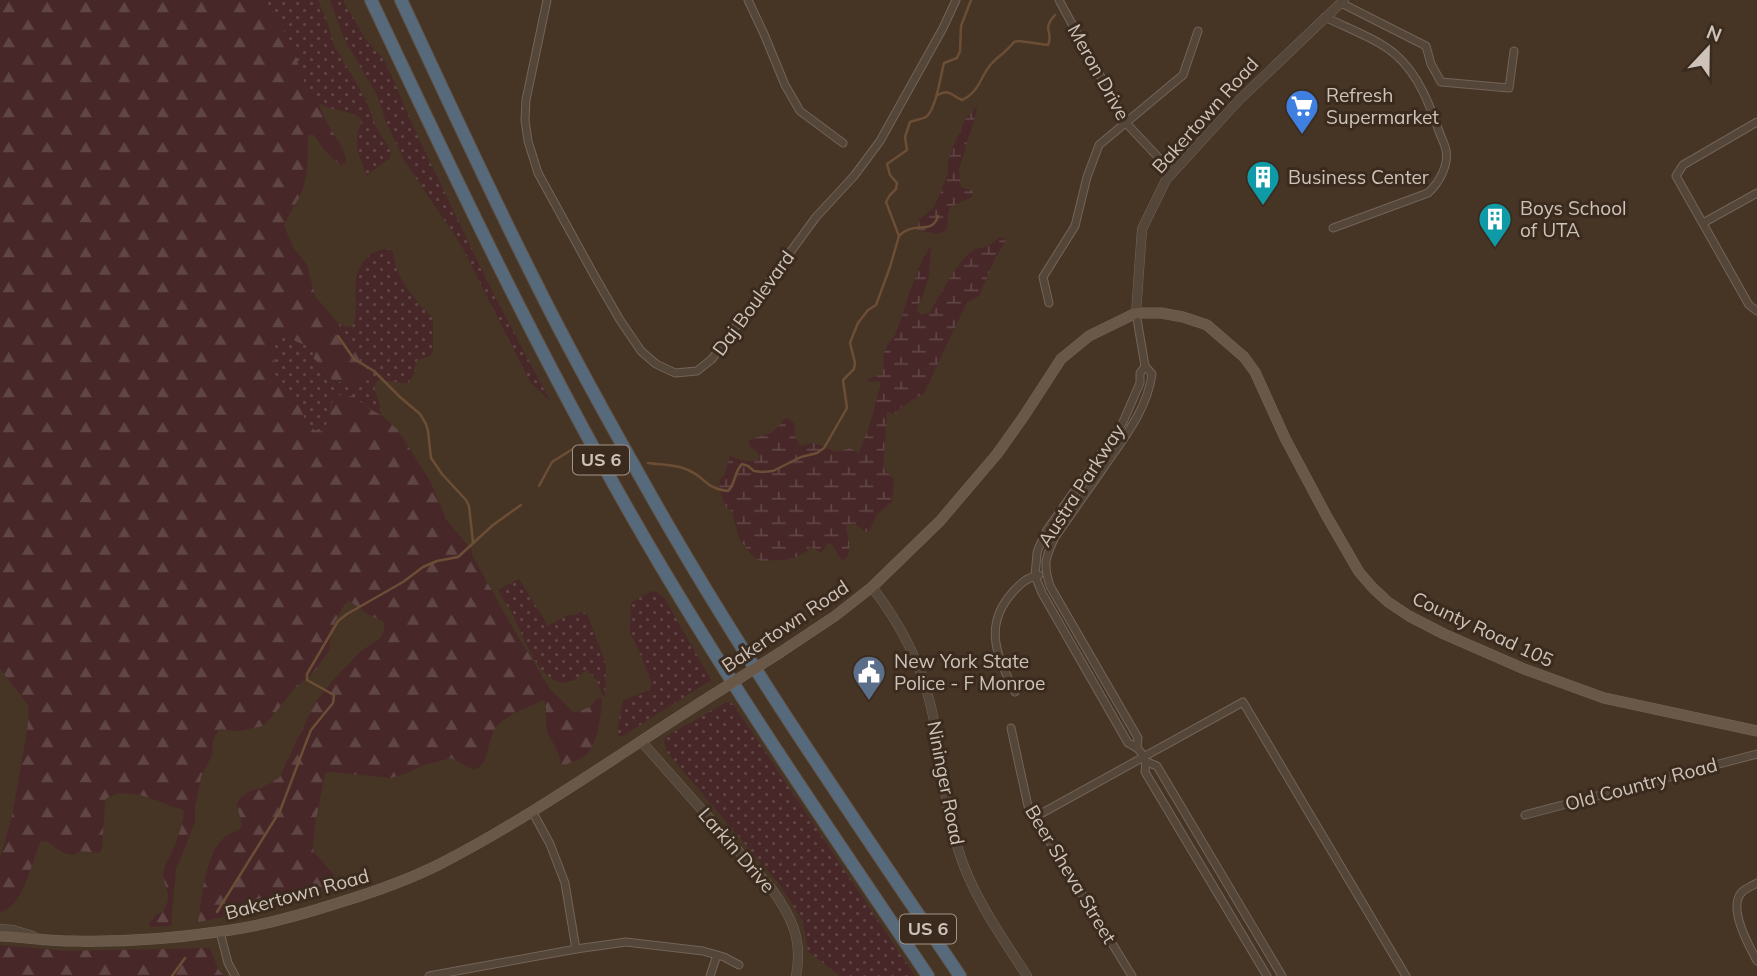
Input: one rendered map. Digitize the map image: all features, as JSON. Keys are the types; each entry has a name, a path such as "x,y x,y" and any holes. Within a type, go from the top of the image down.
{"highway":[{"name":"US 6","path":"371,0 500,271 634,519 727,675 928,976"},
{"name":"US 6","path":"401,0 535,282 646,487 761,678 960,976"}],"main road":[{"name":"Bakertown Road","path":"0,936 73,941 146,940 220,932 312,911 376,891 438,865 532,811 844,610 926,536 974,482 1013,433 1061,359 1089,336 1136,313"},
{"name":"County Road 105","path":"1136,313 1172,314 1207,325 1244,357 1255,372 1307,482 1359,572 1399,610 1444,634 1524,669 1604,698 1757,732"}],"street":[{"name":"Daj Boulevard","path":"547,0 526,100 528,141 538,173 620,320 641,351 656,364 675,373 697,371 712,359 816,217 854,176 880,141 956,0"},
{"path":"748,0 785,85 800,111 844,143"},
{"name":"Meron Drive","path":"1059,0 1126,123 1172,173"},
{"path":"1342,1 1426,46 1431,64 1441,82 1509,88 1514,51"},
{"name":"Bakertown Road","path":"1136,313 1142,229 1172,173 1238,100 1342,1"},
{"path":"1325,17 1382,45 1412,72 1432,110 1446,150 1441,176 1428,193 1333,228"},
{"path":"1049,303 1043,277 1075,226 1087,177 1099,145 1183,75 1198,31"},
{"path":"1757,122 1679,168 1676,176 1749,305 1757,311"},
{"path":"1703,223 1757,193"},
{"name":"Austra Parkway","path":"1136,313 1145,366 1152,374 1144,404 1133,425 1055,537 1045,565 1051,586 1138,738 1137,747"},
{"name":"Austra Parkway","path":"1145,366 1123,422 1038,547 1035,576 1042,593 1128,743 1137,747 1145,760 1145,772 1267,976"},
{"path":"1015,692 994,638 997,618 1007,599 1025,579 1046,573"},
{"name":"Nininger Road","path":"872,587 903,634 926,688 934,720 949,819 964,867 983,905 1027,976"},
{"path":"1035,817 1145,760 1243,702 1406,976"},
{"name":"Beer Sheva Street","path":"1011,728 1028,806 1132,976"},
{"name":"Larkin Drive","path":"640,740 771,888 786,909 798,944 796,976"},
{"name":"Old Country Road","path":"1525,815 1757,754"},
{"name":"Austra Parkway","path":"1145,760 1157,766 1282,976"},
{"path":"532,811 551,844 565,883 576,949"},
{"path":"1757,883 1743,891 1736,904 1746,939 1757,961"},
{"path":"0,929 38,938"},
{"path":"220,932 228,963 235,976"},
{"path":"429,976 626,942 717,955 738,965"},
{"path":"710,976 717,955"}],"green space":[{"path":"0,0 265,0 294,51 306,88 319,104 346,160 345,164 341,165 314,135 308,135 304,184 284,226 293,247 307,265 315,296 351,343 367,380 362,387 348,381 334,383 331,374 314,359 307,346 279,334 273,338 275,374 282,387 297,400 308,427 320,432 327,423 337,395 346,395 355,397 397,429 430,481 447,521 472,550 472,555 511,625 550,689 574,713 590,707 597,698 602,699 596,735 586,755 563,766 548,734 544,700 516,713 497,726 485,759 474,770 451,758 390,778 325,773 314,830 313,851 334,875 319,892 310,896 279,906 198,922 213,854 218,844 240,829 242,824 237,806 239,799 279,778 315,703 361,651 381,638 385,623 348,600 332,628 329,650 315,671 293,690 263,726 238,731 220,729 215,736 213,753 201,777 195,806 195,822 176,869 171,925 150,927 149,924 167,905 164,869 179,833 184,811 131,794 113,795 105,800 102,848 99,853 80,851 71,855 41,841 16,901 0,912 0,859 12,816 29,712 28,705 0,669"},
{"path":"265,0 318,0 333,44 366,100 376,127 391,151 390,158 367,175 358,148 362,120 351,113 324,106 313,98 303,80 286,35"},
{"path":"330,0 343,0 365,39 385,61 417,135 490,287 550,401 531,383 461,245 404,160 386,122 378,97 343,36"},
{"path":"975,107 977,110 959,169 961,187 973,191 972,197 950,207 947,229 938,234 917,230 920,219 932,209 940,195 948,173 948,160 966,117"},
{"path":"1000,237 1006,240 994,260 979,296 967,302 924,393 900,408 897,413 887,411 883,468 894,479 892,502 877,514 869,531 865,532 854,523 846,526 849,553 843,560 832,544 828,543 821,553 810,546 806,552 792,559 756,559 739,538 732,512 725,506 719,487 730,455 744,460 758,460 760,457 750,446 749,440 772,432 787,418 795,424 794,435 800,446 814,443 836,452 850,448 859,453 881,383 867,380 883,373 885,351 896,333 926,253 931,247 929,276 916,310 921,315 930,312 954,271 967,255 975,249 989,246"},
{"path":"388,249 393,252 398,271 407,288 433,318 433,352 430,356 417,360 414,374 408,383 378,380 375,389 381,415 357,400 331,402 328,424 320,433 308,427 297,400 282,387 275,374 273,338 279,333 307,346 313,353 364,369 337,322 352,327 356,312 356,281 363,262 375,252"},
{"path":"519,579 548,626 568,615 582,612 587,614 606,664 605,697 597,680 587,670 574,680 559,682 542,670 498,590"},
{"path":"652,591 665,599 711,680 621,737 617,732 623,700 650,690 652,684 630,632 631,603"},
{"path":"727,702 733,704 915,976 840,976 808,951 803,921 780,885 667,752 664,742 667,736"},
{"path":"0,945 65,951 210,948 218,969 224,976 0,976"}],"waterway":[{"path":"648,463 684,468 715,488 728,491 742,464 754,471 773,471 824,448 847,408 843,380 854,369 851,340 858,323 868,310 876,305 899,236 886,202 896,189 897,183 890,175 887,164 907,150 905,137 910,122 930,113 944,63 957,58 960,51 961,26 971,0"},
{"path":"936,96 948,92 962,100 968,97 992,63 1014,42 1048,45 1048,27 1055,15"},
{"path":"899,236 905,231 931,225 938,216"},
{"path":"338,336 354,359 374,371 420,414 428,431 431,458 469,506 473,542"},
{"path":"539,486 552,462 576,447"},
{"path":"217,912 280,811 311,730 333,703 334,695 307,680 307,674 338,621 423,567 458,557 493,525 521,505"},
{"path":"172,976 185,958"}],"place":[{"name":"Refresh Supermarket","path":"1302,136"},
{"name":"Business Center","path":"1263,207"},
{"name":"Boys School of UTA","path":"1495,249"},
{"name":"New York State Police - F Monroe","path":"869,702"}]}
